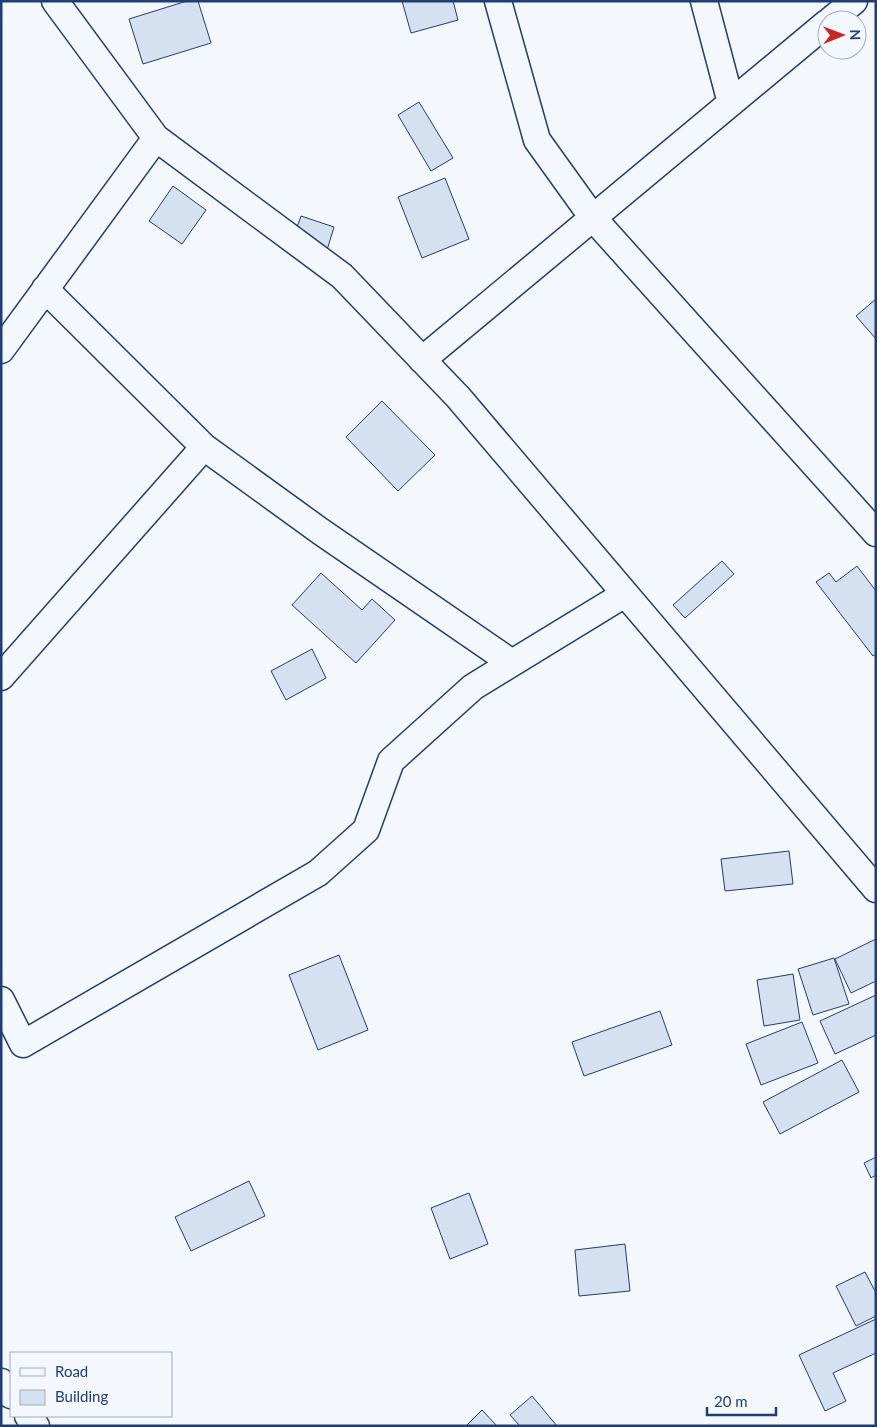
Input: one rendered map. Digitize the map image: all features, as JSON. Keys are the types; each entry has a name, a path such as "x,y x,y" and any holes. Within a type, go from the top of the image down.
{"street":[{"path":"55,1 156,138 342,276 458,397 876,889"},
{"path":"498,1 537,140 593,218 876,533"},
{"path":"704,1 731,103"},
{"path":"843,10 854,1"},
{"path":"422,360 817,31"},
{"path":"1,350 156,138"},
{"path":"45,289 204,447 320,531 512,663"},
{"path":"1,677 204,447"},
{"path":"1,1000 23,1044 318,872 366,830 391,761 473,688 625,594"},
{"path":"1,1382 10,1393"}],"building":[{"path":"187,1 198,1 211,43 143,64 129,19"},
{"path":"402,1 453,1 458,20 411,33"},
{"path":"419,102 453,158 431,171 398,115"},
{"path":"445,178 469,239 422,258 398,197"},
{"path":"173,186 206,210 182,244 149,221"},
{"path":"301,216 334,227 327,250 293,238"},
{"path":"876,299 876,339 856,316"},
{"path":"382,401 435,455 398,491 346,437"},
{"path":"722,561 734,574 685,618 673,605"},
{"path":"857,566 876,591 876,654 873,656 816,582 829,573 836,582"},
{"path":"321,573 362,610 372,599 395,620 356,663 292,605"},
{"path":"312,649 326,678 286,700 271,671"},
{"path":"789,851 793,884 725,891 721,859"},
{"path":"876,939 876,981 851,993 835,959"},
{"path":"339,955 368,1030 318,1050 289,975"},
{"path":"834,958 849,1004 813,1015 798,969"},
{"path":"793,974 800,1020 764,1026 757,980"},
{"path":"876,995 876,1035 835,1054 820,1021"},
{"path":"660,1011 672,1045 584,1076 572,1042"},
{"path":"802,1022 818,1063 761,1085 746,1044"},
{"path":"842,1060 859,1092 780,1134 763,1102"},
{"path":"876,1157 876,1175 871,1178 864,1163"},
{"path":"249,1181 265,1216 191,1251 175,1217"},
{"path":"469,1193 488,1244 450,1259 431,1208"},
{"path":"625,1244 630,1291 579,1296 575,1250"},
{"path":"865,1272 876,1293 876,1316 856,1326 836,1286"},
{"path":"876,1319 876,1353 833,1373 846,1401 825,1411 799,1355"},
{"path":"532,1396 557,1426 520,1426 510,1415"},
{"path":"482,1410 497,1426 466,1426"}]}
